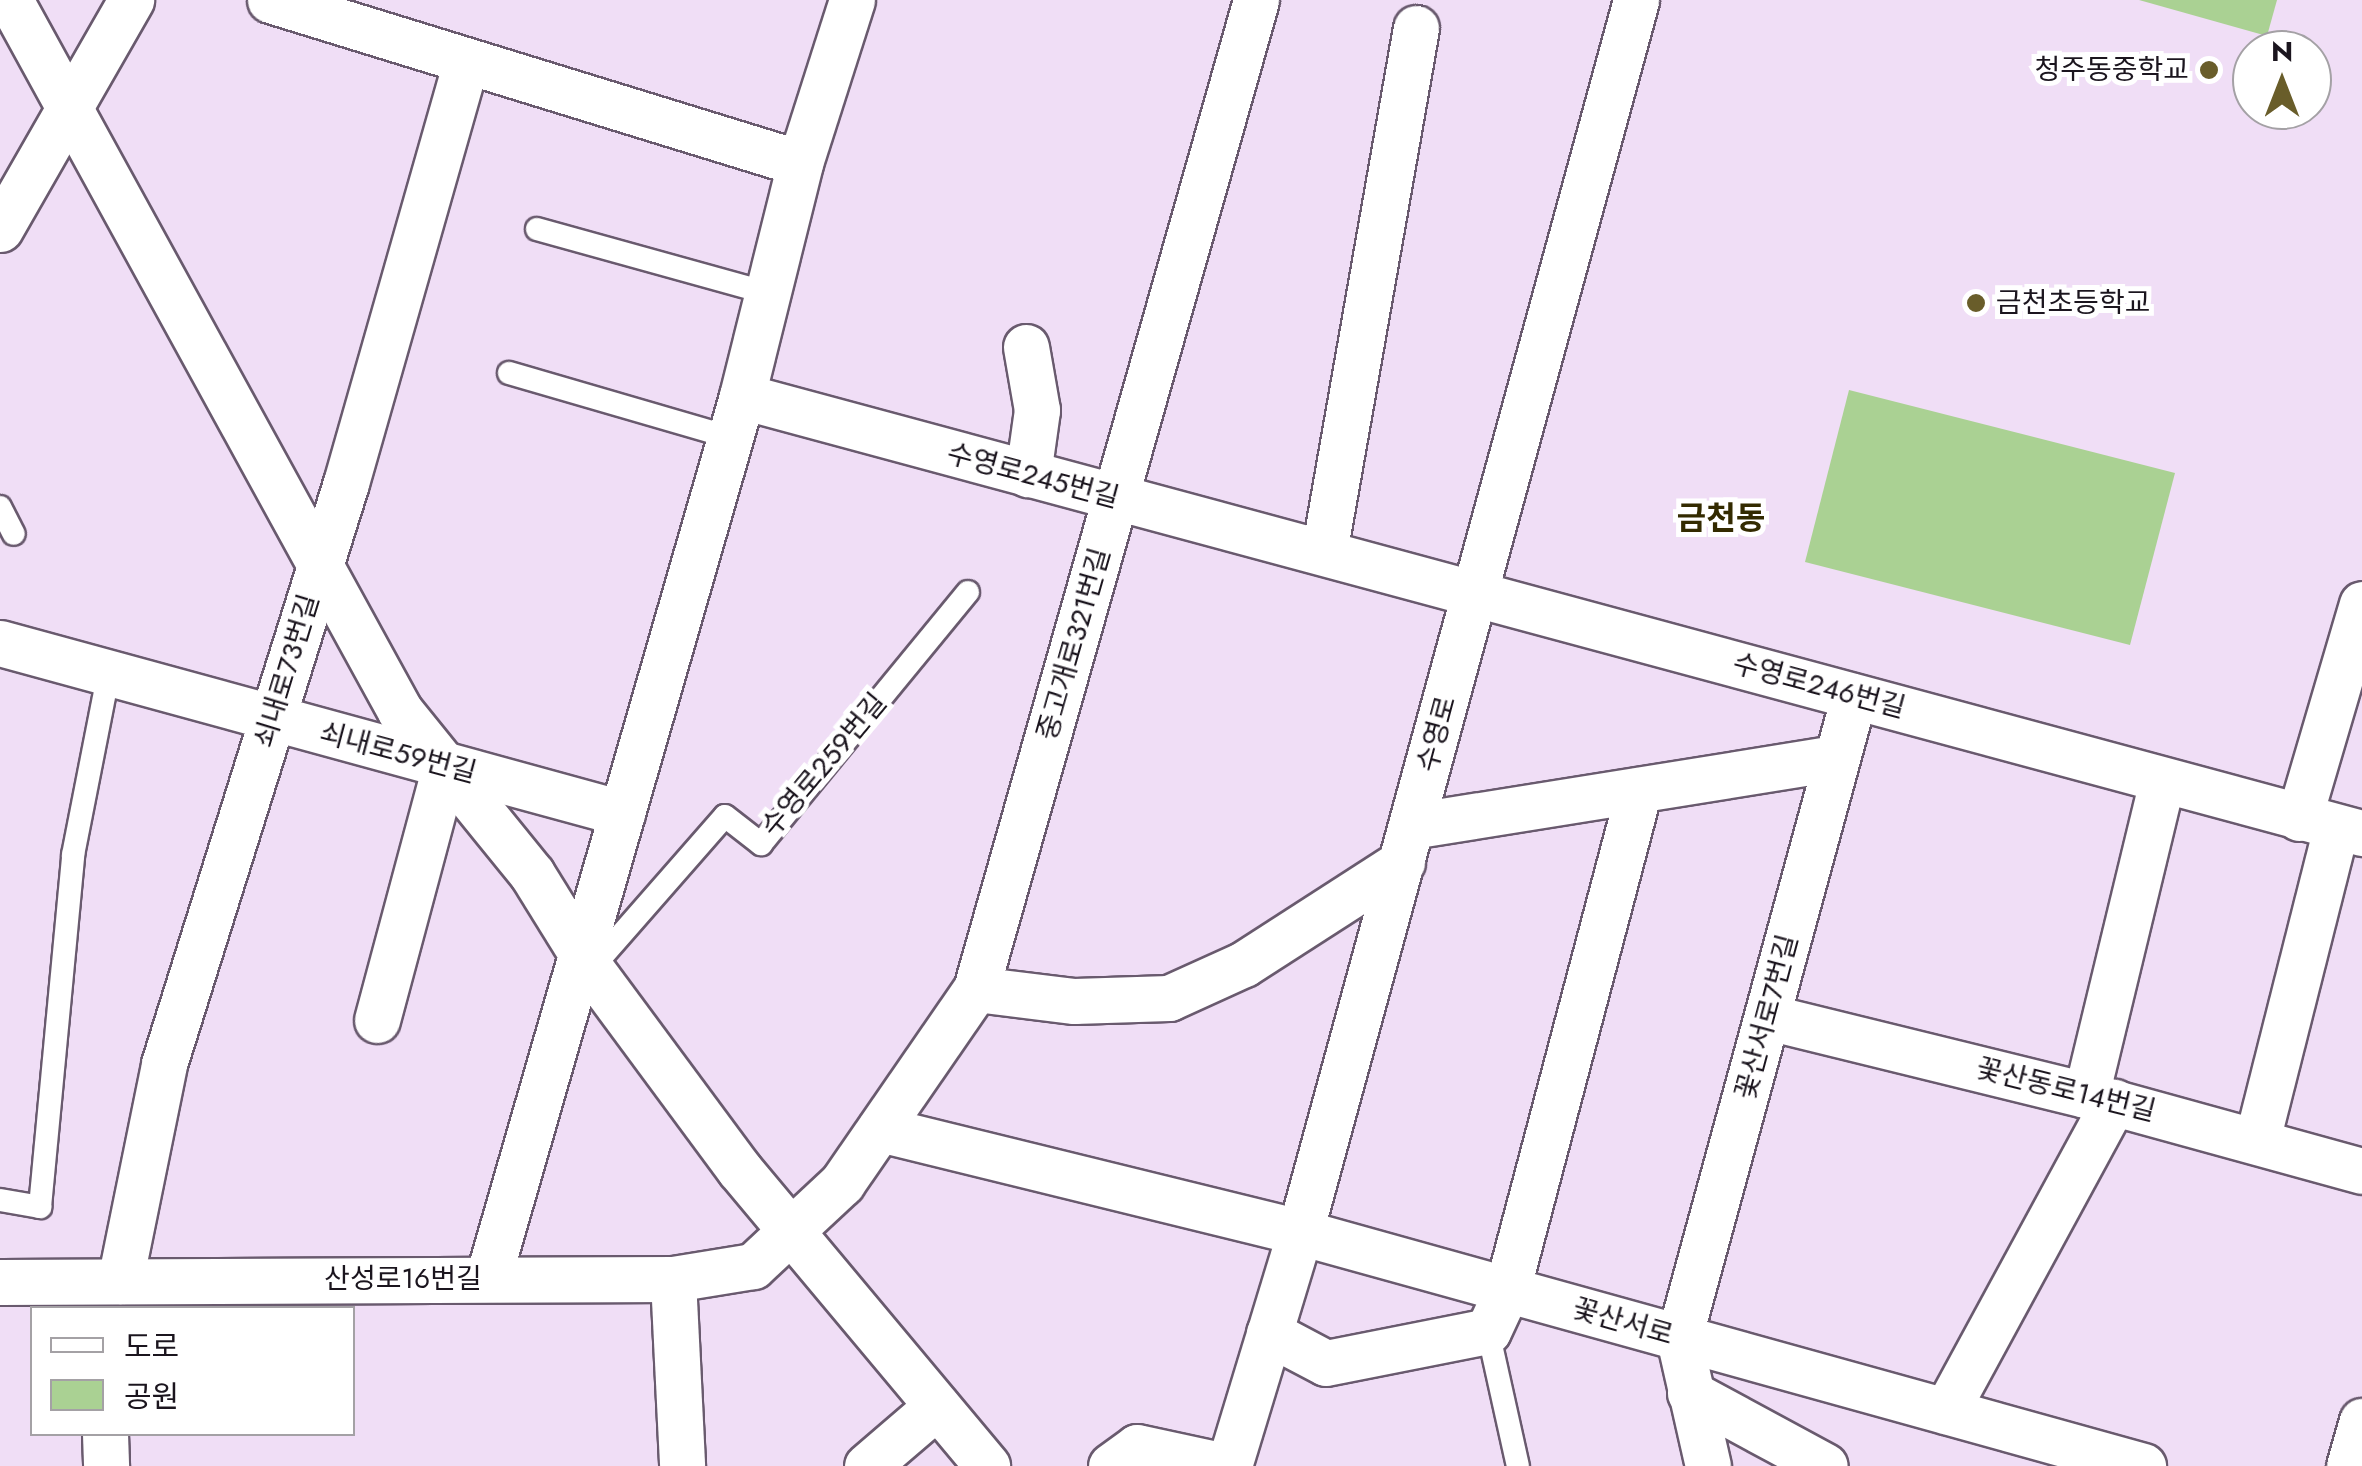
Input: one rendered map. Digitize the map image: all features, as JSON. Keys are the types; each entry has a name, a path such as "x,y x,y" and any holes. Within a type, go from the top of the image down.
{"street":[{"path":"10,0 71,104 400,710 532,874 586,961 739,1169 987,1466"},
{"path":"0,228 131,0"},
{"path":"270,0 800,164"},
{"name":"수영로259번길","path":"488,1278 586,961 622,812 736,417 800,164 852,0"},
{"name":"수영로","path":"1112,1466 1137,1446 1227,1466 1300,1232 1636,0"},
{"name":"중고개로321번길","path":"789,1228 842,1184 976,989 1116,498 1249,2"},
{"path":"1324,552 1416,28"},
{"name":"쇠내로73번길","path":"107,1290 164,1064 321,561 466,63"},
{"path":"1026,347 1037,410 1028,474"},
{"name":"수영로245번길","path":"736,417 1028,474 1476,592"},
{"name":"수영로246번길","path":"1476,592 2332,826"},
{"path":"2257,1140 2332,826 2362,604"},
{"name":"쇠내로59번길","path":"0,643 622,812"},
{"name":"꽃산서로7번길","path":"1679,1338 1854,696"},
{"path":"976,989 1074,1001 1169,998 1244,964 1406,844 1639,790 1837,758"},
{"path":"377,1020 444,766"},
{"path":"1946,1411 2100,1098 2162,781"},
{"path":"1269,1333 1326,1363 1488,1331 1507,1290 1639,790"},
{"name":"꽃산동로14번길","path":"1768,1016 2100,1098 2362,1171"},
{"name":"꽃산서로","path":"880,1128 1300,1232 2143,1466"},
{"name":"산성로16번길","path":"0,1282 107,1290 488,1278 674,1279 753,1266 789,1228"},
{"path":"674,1279 682,1466"},
{"path":"1679,1338 1708,1466"},
{"path":"1690,1393 1824,1466"},
{"path":"867,1466 937,1406"},
{"path":"2349,1466 2362,1421"},
{"path":"104,1436 106,1466"}],"lane":[{"path":"538,229 768,292"},
{"path":"509,373 736,417"},
{"path":"0,507 14,534"},
{"name":"수영로259번길","path":"586,961 725,816 761,844 968,592"},
{"path":"0,1200 40,1207 73,855 109,672"},
{"path":"1488,1331 1518,1466"}],"green space":[{"path":"2139,0 2277,0 2269,30 2246,30"},
{"path":"1849,390 2175,473 2130,645 1805,562"}],"place":[{"name":"청주동중학교","path":"2209,70"},
{"name":"금천초등학교","path":"1976,303"}],"district":[{"name":"금천동","path":"1721,518"}]}
